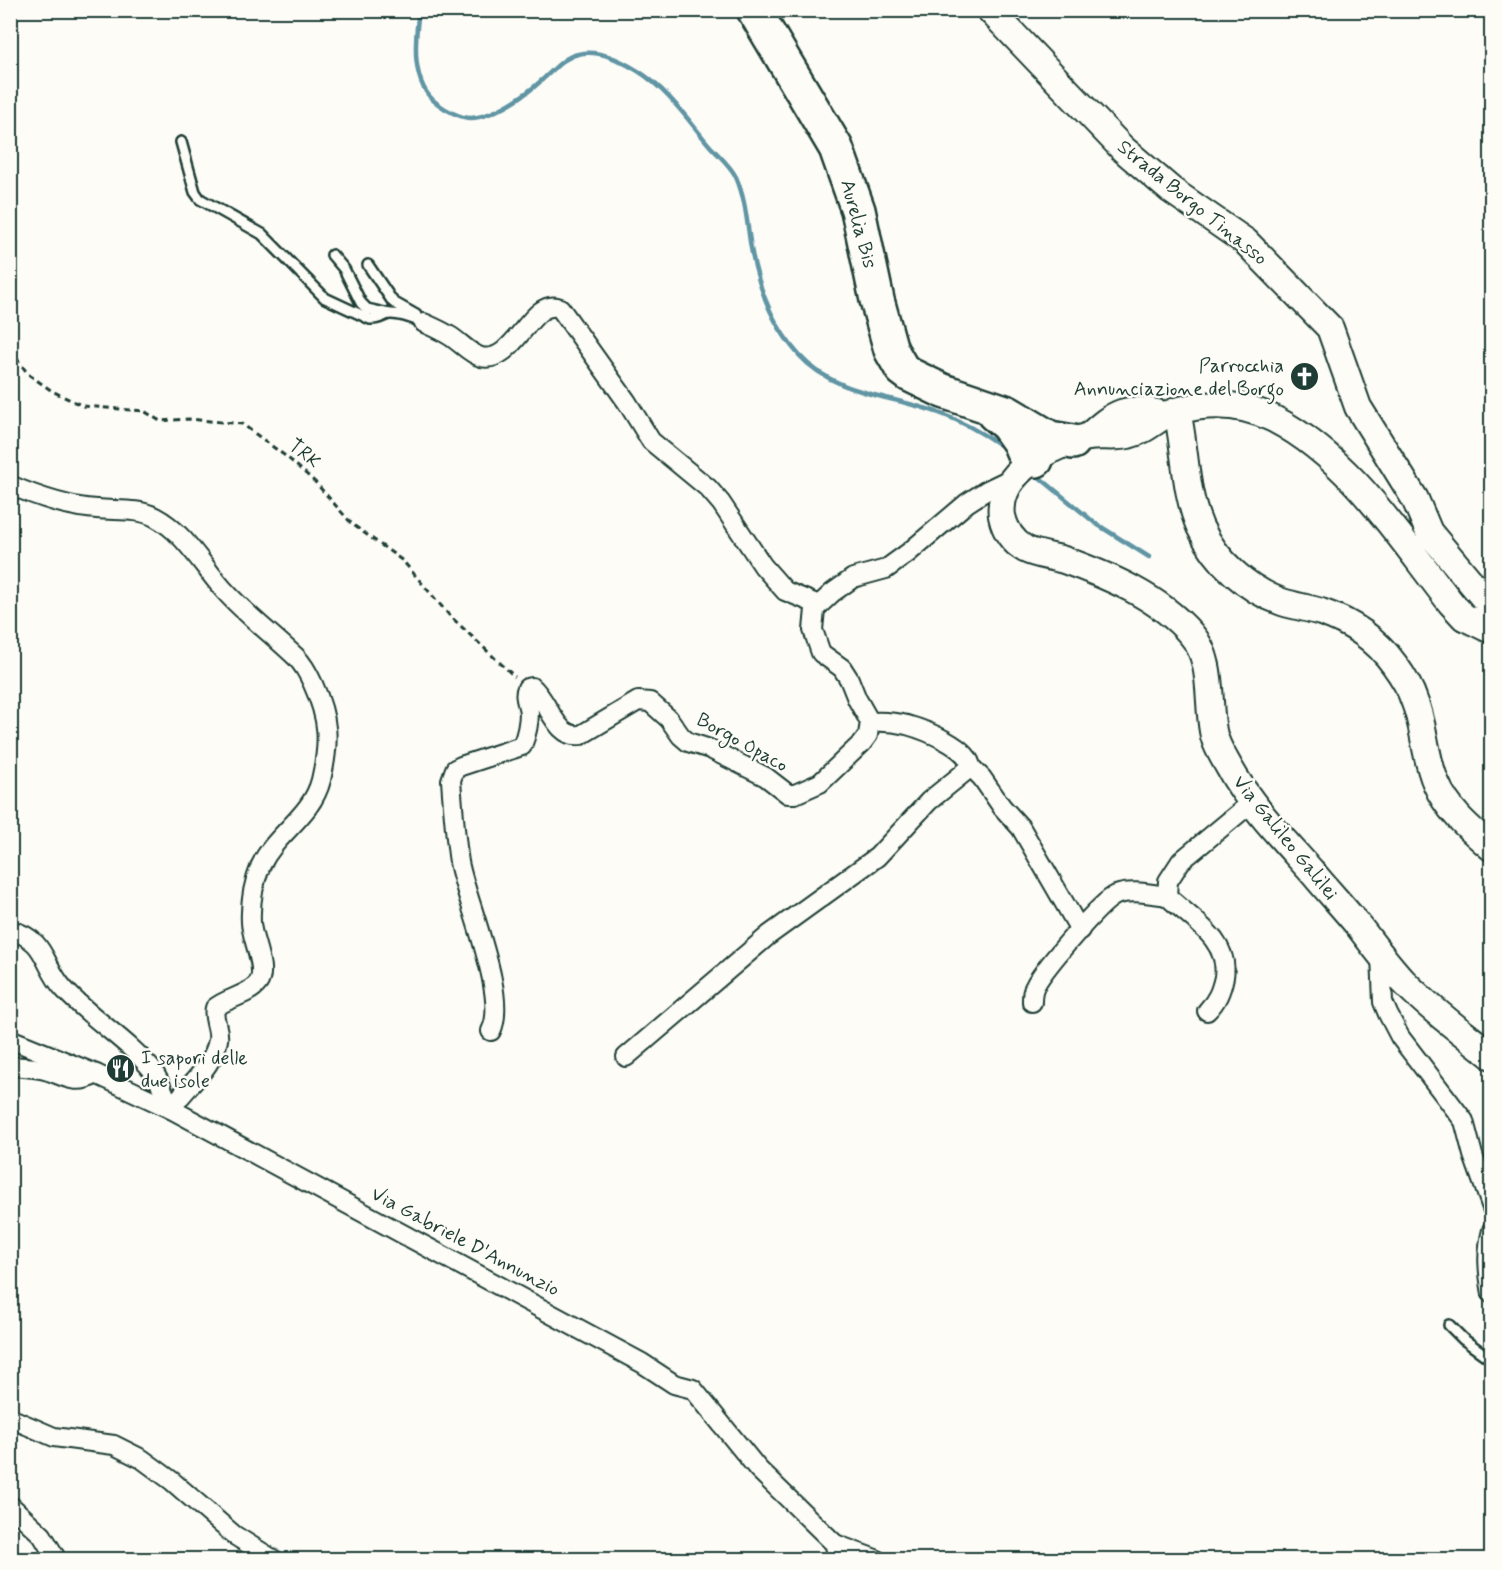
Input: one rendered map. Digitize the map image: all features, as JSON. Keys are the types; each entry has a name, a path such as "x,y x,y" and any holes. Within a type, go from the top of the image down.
{"highway":[{"name":"Aurelia Bis","path":"754,10 836,148 858,210 877,300 891,350 902,369 909,375 943,391 981,403 1007,425 1019,442 1055,448"}],"main road":[{"name":"Strada Borgo Tinasso","path":"990,10 1123,149 1171,190 1246,243 1330,328 1358,407 1414,499 1429,532 1489,604 1490,610 1485,631"},
{"path":"1055,448 1124,436 1159,416 1194,406 1211,404 1251,409 1298,432 1324,452 1359,487 1450,603 1464,617 1485,631"},
{"path":"1159,416 1201,528 1218,556 1245,582 1261,592 1281,602 1343,621 1360,630 1394,663 1415,701 1436,784 1446,803 1466,826 1491,848"},
{"name":"Via Galileo Galilei","path":"1055,448 1003,499 1004,526 1010,535 1025,549 1101,574 1125,585 1173,615 1193,635 1205,660 1215,741 1251,803 1404,982 1491,1056"}],"street":[{"path":"424,323 450,336 474,354 489,357 504,351 546,308 553,306 560,308 621,393 651,441 708,488 721,503 763,566 785,591 819,605"},
{"path":"1055,448 967,503 886,569 854,578 815,609 813,630 821,653 842,668 870,722 887,721 906,725 953,745 965,754 971,767 1021,828 1080,930"},
{"path":"10,485 42,499 96,509 142,512 155,517 182,538 224,591 271,637 298,658 323,707 327,732 326,755 320,783 310,805 277,841 262,863 251,893 250,925 261,978 254,987 215,1008 213,1013 218,1027 218,1040 212,1057 171,1109"},
{"name":"Borgo Opaco","path":"527,688 532,687 538,692 552,716 567,733 573,736 581,735 638,701 650,702 669,719 688,742 710,748 766,777 789,794 795,794 819,783 862,744 868,735 870,722"},
{"path":"491,1031 495,1014 493,985 488,958 460,864 451,780 455,769 461,766 522,746 529,712 525,693 527,688"},
{"path":"626,1057 769,935 877,857 929,801 971,767"},
{"path":"1167,896 1168,881 1180,861 1251,803"},
{"path":"1032,1002 1032,993 1036,983 1102,905 1118,894 1128,893 1167,896 1216,941 1224,956 1224,972 1221,990 1215,1003 1207,1011"},
{"path":"10,930 24,933 34,941 46,957 50,971 64,989 142,1059 155,1074 171,1109"},
{"path":"1381,955 1383,1002 1388,1014 1400,1037 1464,1121 1491,1208"},
{"name":"Via Gabriele D'Annunzio","path":"10,1039 96,1074 171,1109 642,1364 674,1384 693,1389 758,1469 836,1552"},
{"path":"10,1066 42,1069 79,1082 96,1074"},
{"path":"1491,1230 1487,1248 1487,1263 1491,1294"},
{"path":"10,1418 54,1437 114,1445 142,1459 172,1481 234,1535 274,1560"},
{"path":"10,1505 42,1535 57,1560"},
{"path":"836,1552 879,1560"}],"lane":[{"path":"181,142 195,192 206,205 262,234 325,298 370,319 375,320 389,314"},
{"path":"332,255 344,269 361,303 367,309 400,315 424,323"},
{"path":"368,265 393,302 424,323"},
{"path":"1449,1325 1491,1360"}],"path":[{"name":"TRK","path":"10,349 28,374 52,391 83,406 144,411 160,421 189,419 242,424 288,458 315,482 352,524 403,561 449,615 527,688"}],"waterway":[{"path":"419,10 416,61 423,85 429,96 438,104 462,117 480,117 509,104 535,86 563,61 578,54 594,53 609,56 649,78 677,106 736,177 744,203 754,263 762,291 781,331 799,355 813,368 846,386 939,413 972,428 1003,447"},
{"path":"1039,477 1095,523 1149,557"}],"place":[{"name":"Parrocchia Annunciazione del Borgo","path":"1305,377"},
{"name":"I sapori delle due isole","path":"120,1069"}]}
